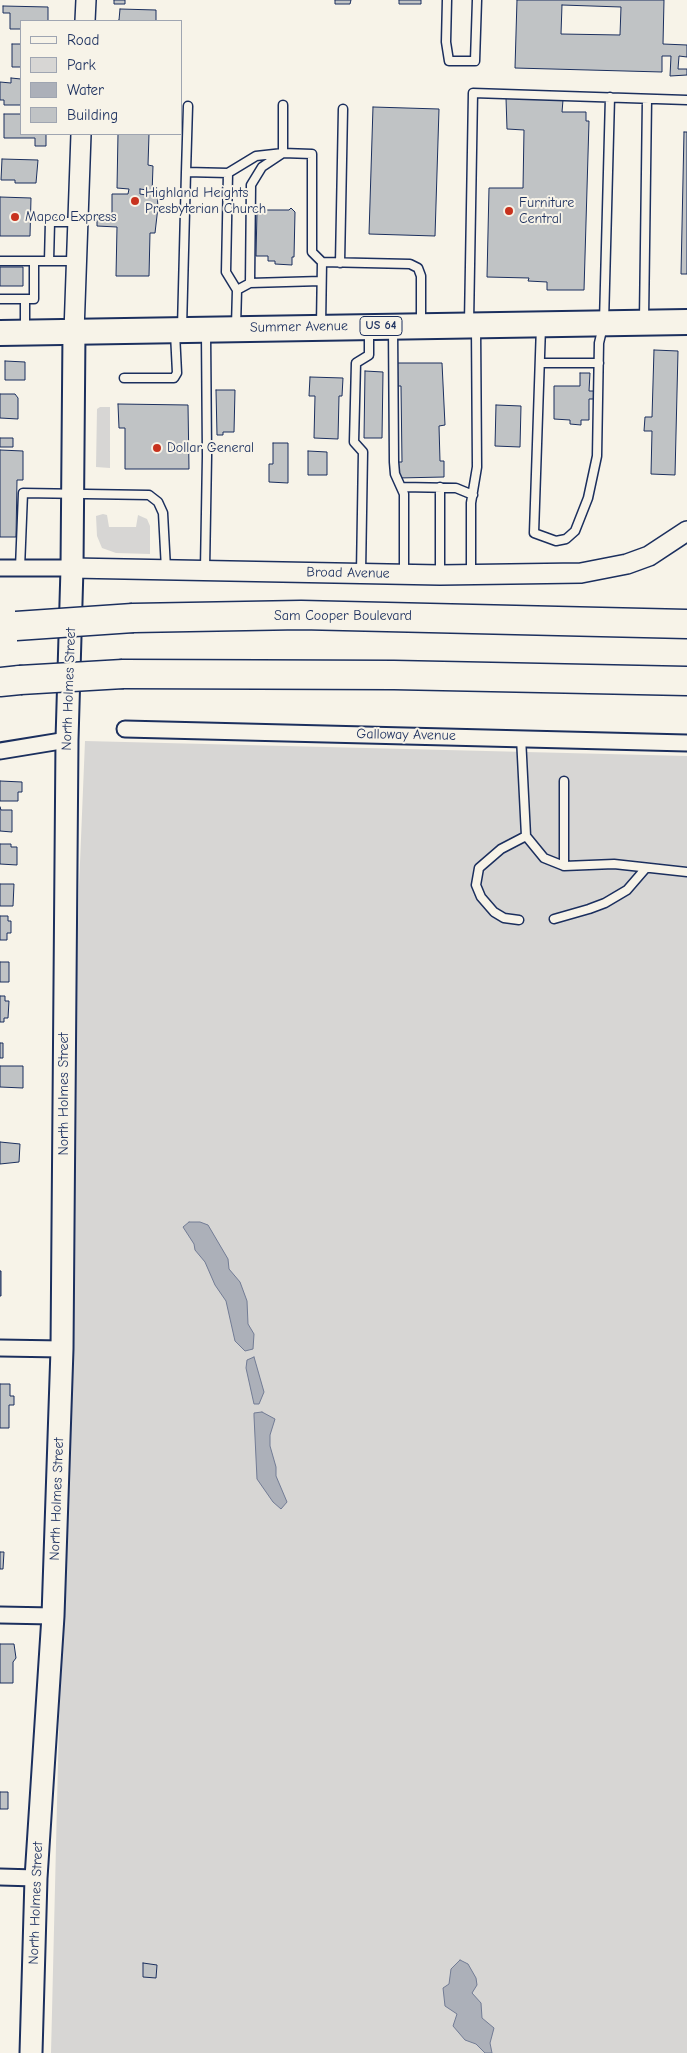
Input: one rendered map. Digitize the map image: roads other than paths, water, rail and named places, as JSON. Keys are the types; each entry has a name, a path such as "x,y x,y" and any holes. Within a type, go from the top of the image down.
{"highway":[{"path":"487,618 687,609"},
{"name":"Sam Cooper Boulevard","path":"8,626 133,618 300,615 687,624"},
{"path":"10,681 124,674 394,675 687,682"}],"main road":[{"name":"Summer Avenue","path":"0,333 687,322"},
{"name":"North Holmes Street","path":"30,2053 36,1878 53,1616 62,1349 67,740 72,568 74,332"}],"street":[{"path":"85,20 86,0"},
{"name":"North Holmes Street","path":"74,332 81,135"},
{"name":"Broad Avenue","path":"0,568 166,569 440,575 582,573 601,570 650,556 687,531"},
{"name":"Galloway Avenue","path":"125,729 521,737 687,743"},
{"path":"0,751 67,740"},
{"path":"0,1348 62,1349"},
{"path":"0,1615 53,1616"},
{"path":"0,1877 36,1878"}],"lane":[{"path":"447,0 446,42 449,61 475,61 477,0"},
{"path":"471,575 473,495 477,467 472,325 473,93 687,100"},
{"path":"541,323 534,533 556,541 566,539 575,531 588,498 597,456 599,343 604,322 610,97"},
{"path":"644,322 647,99"},
{"path":"283,105 283,153"},
{"path":"124,378 174,378 177,373 188,106"},
{"path":"340,263 343,109"},
{"path":"250,283 251,185 262,167 283,153"},
{"path":"186,172 228,173 256,156 283,153 312,154 312,252 322,262 410,264 418,268 421,276 421,325"},
{"path":"228,173 226,272 237,290 236,328"},
{"path":"49,261 50,222 78,222"},
{"path":"0,261 77,261"},
{"path":"0,298 34,299 34,261"},
{"path":"321,327 322,262"},
{"path":"237,290 250,283 322,281"},
{"path":"25,299 25,332"},
{"path":"361,573 363,452 354,442 356,363 369,355 369,326"},
{"path":"393,326 394,462 395,474 402,487 404,574"},
{"path":"205,570 207,456 206,329"},
{"path":"541,363 599,363"},
{"path":"402,487 456,488 473,495"},
{"path":"440,487 440,575"},
{"path":"20,568 23,493 149,495 158,502 163,513 166,569"},
{"path":"521,737 526,836 544,858 564,866 614,864 687,872"},
{"path":"564,781 564,866"},
{"path":"520,920 504,918 494,912 481,897 476,885 479,868 501,850 526,836"},
{"path":"554,919 589,910 627,890 646,868"}],"water":[{"path":"189,1222 200,1222 208,1225 228,1259 229,1269 240,1282 247,1301 248,1324 254,1334 253,1349 245,1351 235,1341 226,1301 183,1227"},
{"path":"254,1357 264,1392 259,1404 254,1404 246,1368 247,1360"},
{"path":"262,1412 275,1419 270,1435 270,1446 276,1467 276,1476 287,1502 281,1509 273,1502 257,1479 254,1413"},
{"path":"460,1960 468,1964 476,1978 477,1985 472,1993 481,2003 482,2018 494,2028 490,2043 492,2053 485,2053 476,2044 465,2040 453,2026 457,2014 445,2006 443,1988 449,1984 451,1969"}],"place":[{"name":"Highland Heights Presbyterian Church","path":"135,201"},
{"name":"Furniture Central","path":"509,211"},
{"name":"Mapco Express","path":"15,217"},
{"name":"Dollar General","path":"157,448"}]}
